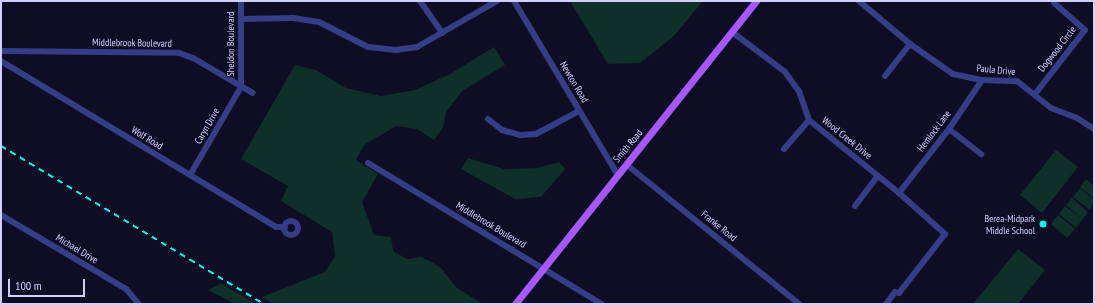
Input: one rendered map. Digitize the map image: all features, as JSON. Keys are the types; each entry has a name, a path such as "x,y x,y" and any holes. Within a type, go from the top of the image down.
{"main road":[{"name":"Smith Road","path":"515,304 756,1"}],"street":[{"name":"Sheldon Boulevard","path":"241,1 241,86"},
{"path":"420,1 442,33"},
{"path":"241,20 293,18 319,22 368,47 396,50 417,47 497,1"},
{"name":"Newton Road","path":"514,1 617,174"},
{"name":"Paula Drive","path":"859,1 910,44 952,74 982,80 1017,81 1051,108 1077,118 1094,130"},
{"name":"Dogwood Circle","path":"1035,94 1085,30 1054,4"},
{"name":"Wood Creek Drive","path":"732,32 785,72 799,91 809,120 899,193 945,234 897,293 886,304"},
{"path":"885,76 910,44"},
{"name":"Middlebrook Boulevard","path":"1,51 179,54 193,58 253,93"},
{"name":"Wolf Road","path":"1,61 276,227 285,228"},
{"name":"Hemlock Lane","path":"899,193 949,129 982,80"},
{"name":"Caryn Drive","path":"190,175 241,86"},
{"path":"488,120 502,130 520,135 536,134 579,111"},
{"path":"784,149 809,120"},
{"path":"949,129 981,154"},
{"name":"Middlebrook Boulevard","path":"368,163 602,304"},
{"name":"Franke Road","path":"626,164 799,304"},
{"path":"855,206 878,176"},
{"name":"Michael Drive","path":"1,215 126,289 139,304"}],"green space":[{"path":"570,1 703,1 674,36 640,63 608,64"},
{"path":"494,47 505,65 462,91 446,112 443,128 434,140 417,129 396,126 364,145 356,160 378,174 362,202 374,235 391,237 393,251 407,259 422,257 440,267 457,288 483,304 274,304 262,297 325,272 335,256 332,232 281,201 288,186 241,159 295,65 316,70 346,88 381,96 415,90 450,74"},
{"path":"1056,150 1078,167 1042,213 1020,195"},
{"path":"468,158 504,169 537,168 559,162 565,169 541,197 515,199 461,169"},
{"path":"1086,179 1094,186 1094,199 1080,187"},
{"path":"1080,188 1094,200 1090,210 1073,197"},
{"path":"1072,198 1088,212 1076,228 1059,214 1065,206 1080,217 1066,205"},
{"path":"1058,215 1075,229 1067,238 1051,224"},
{"path":"1018,249 1045,270 1018,304 973,304"},
{"path":"221,283 256,304 235,304 208,290"}],"railway":[{"path":"1,146 264,304"}],"place":[{"name":"Berea-Midpark Middle School","path":"1043,224"}]}
